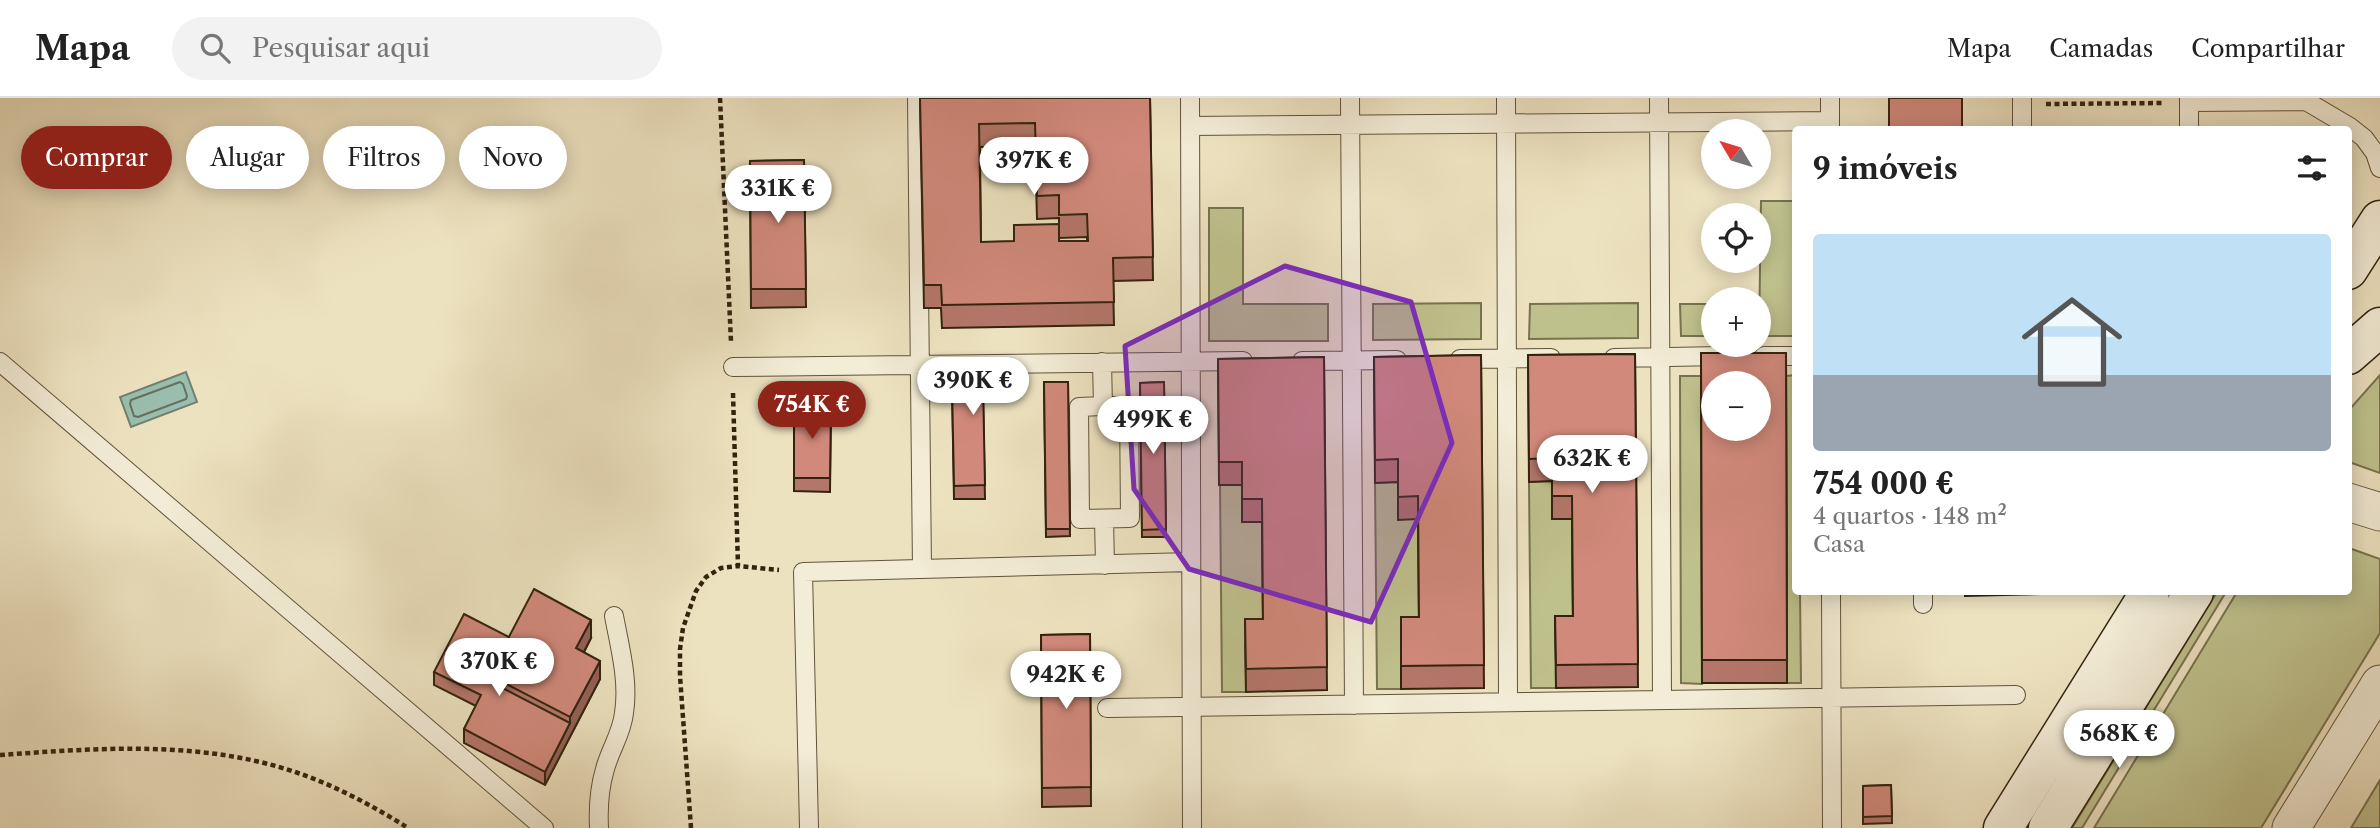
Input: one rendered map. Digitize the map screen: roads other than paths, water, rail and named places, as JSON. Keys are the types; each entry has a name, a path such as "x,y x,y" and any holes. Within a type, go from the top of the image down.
{"main road":[{"path":"2352,264 2380,220"},
{"path":"2352,352 2380,327"},
{"path":"2003,828 2148,595"},
{"path":"2048,828 2192,595"}],"street":[{"path":"2352,503 2380,512"},
{"path":"2291,828 2380,684"}],"lane":[{"path":"917,98 922,569"},
{"path":"1190,98 1192,828"},
{"path":"1350,98 1354,705"},
{"path":"1506,98 1508,702"},
{"path":"1659,98 1662,700"},
{"path":"1190,126 1659,122 1830,125 1830,98"},
{"path":"2189,126 2189,100 2308,100 2348,126"},
{"path":"2022,101 2022,126"},
{"path":"2352,129 2364,138 2375,153 2380,168"},
{"path":"1590,358 1792,356"},
{"path":"1443,359 1563,358"},
{"path":"1285,361 1417,359"},
{"path":"733,367 1258,361"},
{"path":"0,362 544,828"},
{"path":"1102,362 1103,406"},
{"path":"1103,406 1129,406 1130,518 1080,519 1079,407 1103,406"},
{"path":"1104,519 1105,565"},
{"path":"808,828 803,572 1191,562"},
{"path":"1831,595 1832,828"},
{"path":"599,828 600,789 625,711 626,683 614,616"},
{"path":"1107,708 2016,695"}],"water":[{"path":"186,372 197,402 131,427 120,397"}]}
